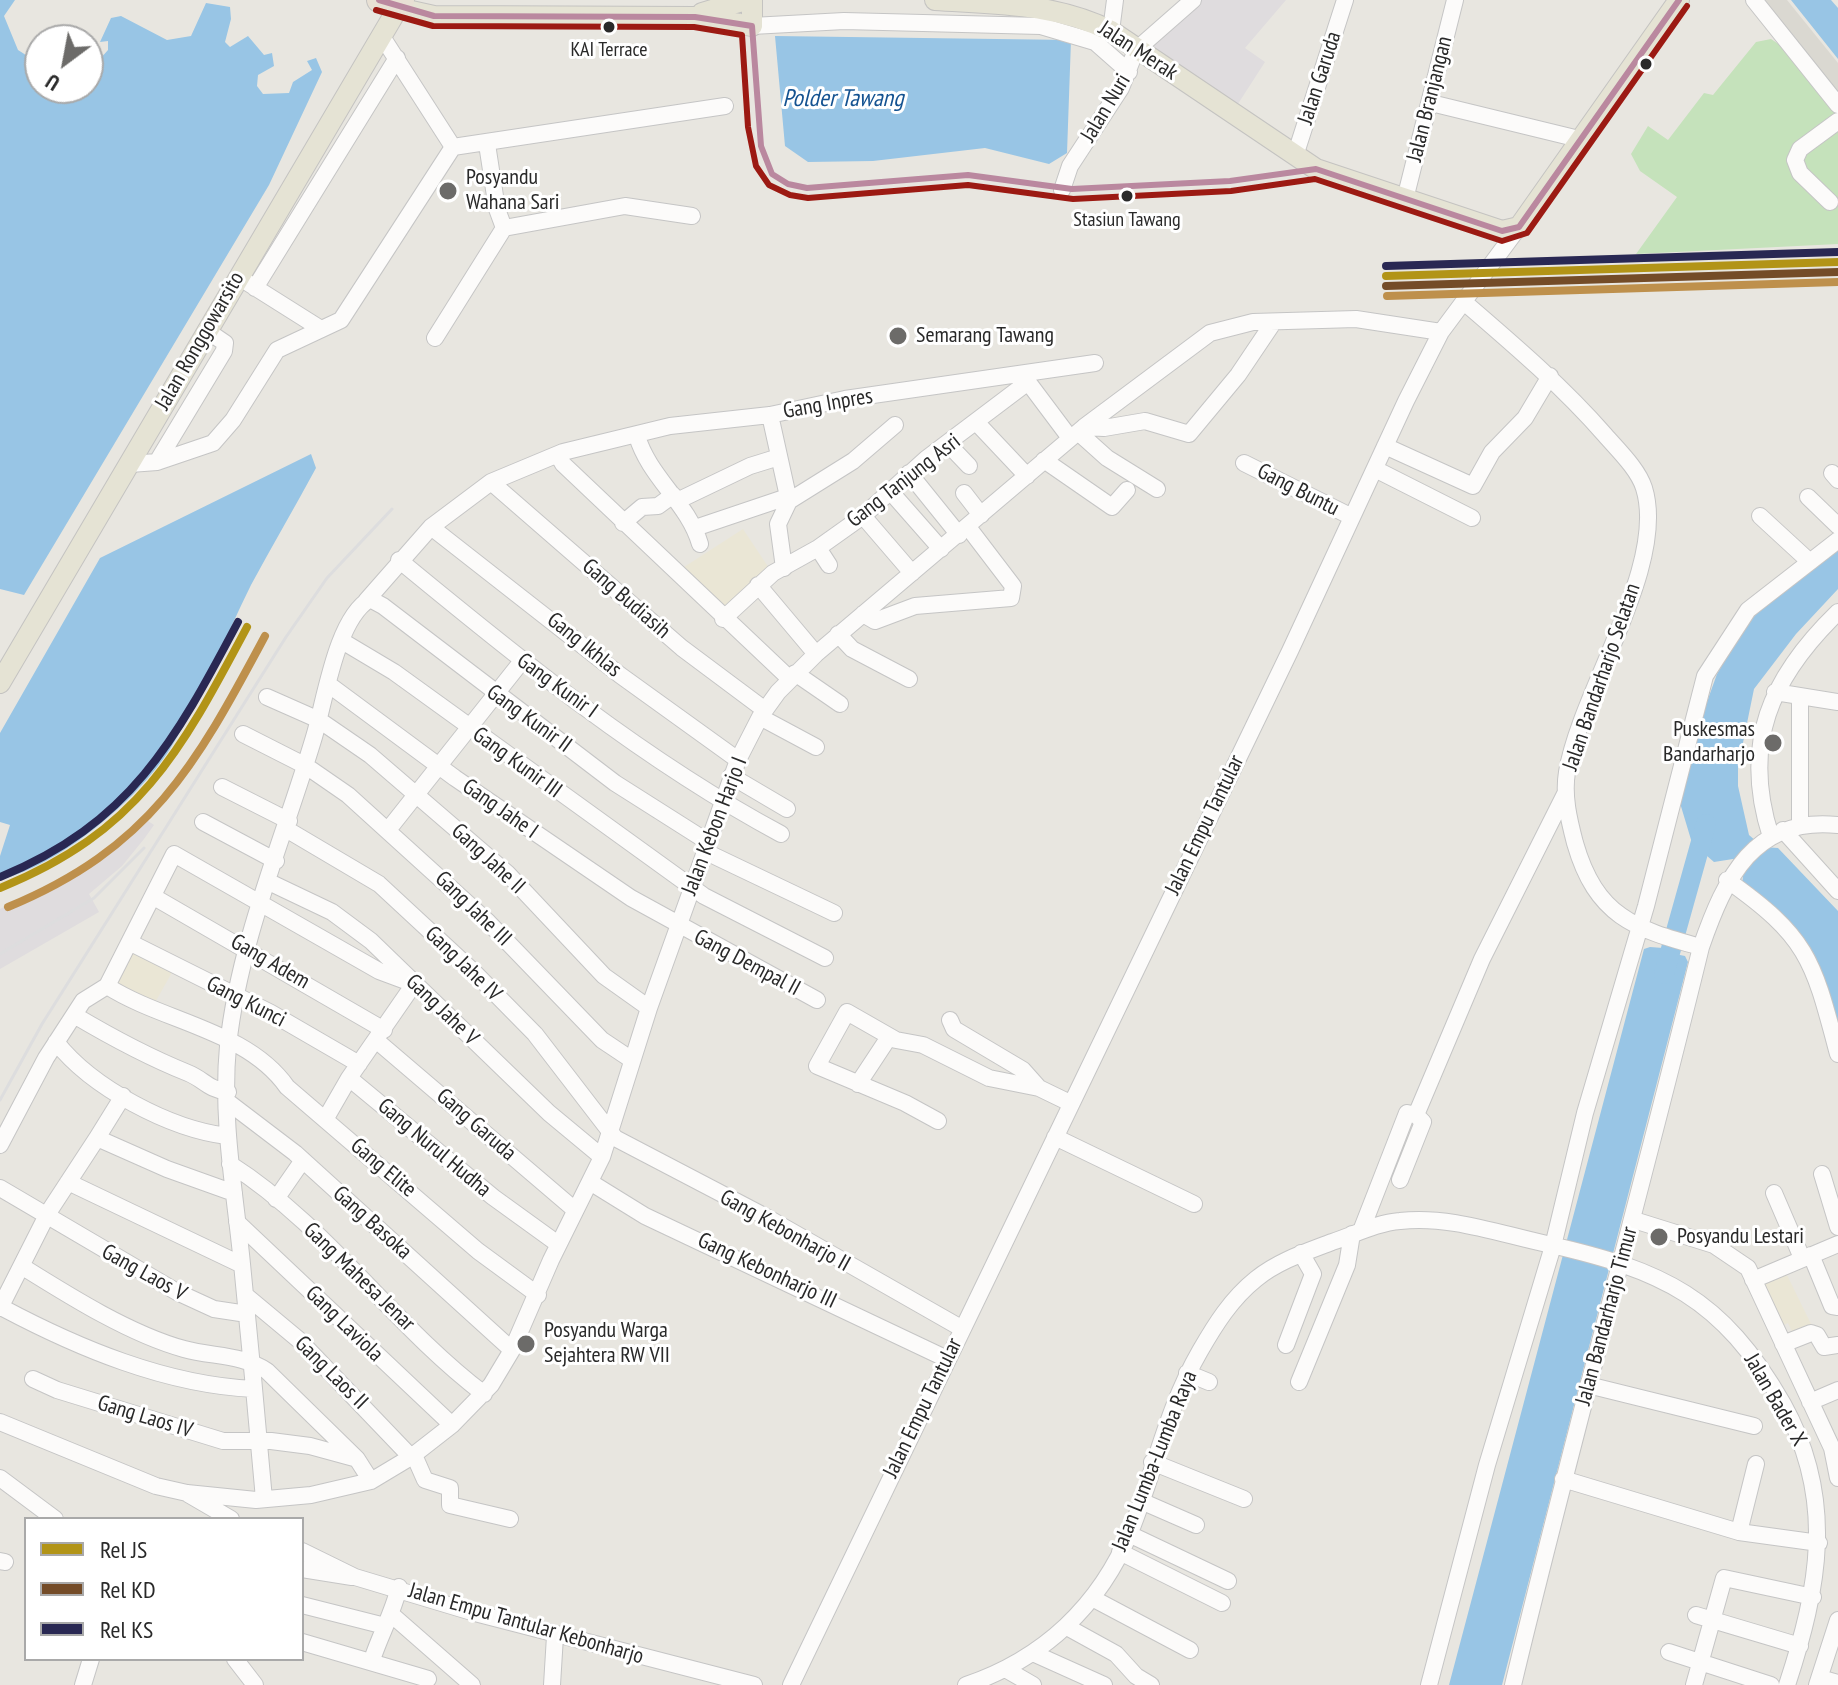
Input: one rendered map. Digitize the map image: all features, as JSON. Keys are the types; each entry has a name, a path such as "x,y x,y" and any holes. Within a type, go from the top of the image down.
{"main road":[{"path":"422,0 465,14"},
{"name":"Jalan Merak","path":"935,0 1049,7 1111,31 1316,169 1488,228 1502,231 1519,227"},
{"name":"Jalan Empu Tantular","path":"1519,227 1679,0"},
{"path":"393,3 434,16 695,17 751,10"},
{"name":"Jalan Ronggowarsito","path":"0,683 381,35 393,3"},
{"path":"695,17 721,9 751,10"}],"street":[{"path":"1111,31 1115,0"},
{"name":"Jalan Nuri","path":"1062,190 1070,166 1129,72 1136,50 1193,0"},
{"name":"Jalan Garuda","path":"1295,156 1345,0"},
{"name":"Jalan Branjangan","path":"1405,199 1455,0"},
{"path":"1754,0 1838,105"},
{"path":"751,10 775,22 1041,26 1095,42 1129,72"},
{"path":"381,35 453,147"},
{"path":"255,288 397,58"},
{"path":"1431,103 1583,140"},
{"path":"453,147 725,106"},
{"path":"1830,202 1800,173 1795,160 1800,149 1838,121"},
{"path":"487,144 497,209 504,228"},
{"path":"130,464 157,462 202,448 220,437 277,350 341,320 453,147"},
{"path":"435,338 504,228 625,206 692,216"},
{"name":"Jalan Empu Tantular","path":"791,1685 1441,332 1519,227"},
{"path":"237,276 321,329"},
{"name":"Jalan Bandarharjo Selatan","path":"1464,302 1550,376 1643,485 1649,506 1637,574 1574,747 1566,793 1579,859 1609,909 1637,927 1693,945"},
{"name":"Jalan Kebon Harjo I","path":"187,1493 264,1499 311,1495 371,1481 412,1456 452,1425 484,1394 512,1350 558,1244 602,1157 649,1008 738,760 762,714 816,654 1077,432 1210,333 1244,323 1356,319 1441,332"},
{"path":"1077,432 1145,421 1187,435 1246,364 1273,323"},
{"path":"157,462 224,351 225,343 206,330"},
{"name":"Gang Inpres","path":"264,1499 227,1136 229,1042 236,995 328,684 342,641 361,606 431,527 491,482 563,452 670,426 770,415 845,399 1027,378 1095,363"},
{"path":"1385,446 1473,486 1492,452 1520,425 1550,376"},
{"path":"1027,378 1077,432 1107,458 1157,489"},
{"name":"Gang Tanjung Asri","path":"723,619 758,585 863,516 909,473 977,423 1027,378"},
{"path":"770,415 788,499 778,524 784,568"},
{"path":"977,423 1027,476"},
{"path":"637,436 644,454 698,536 788,499 853,461 895,425"},
{"path":"948,444 969,466"},
{"path":"563,452 560,460 723,619 793,676 840,704"},
{"path":"623,523 642,507 658,506 750,466 779,457"},
{"path":"1044,460 1112,507 1127,490"},
{"name":"Gang Buntu","path":"1244,463 1352,517"},
{"path":"1375,469 1472,518"},
{"path":"863,614 875,621 915,606 1011,598 1013,586 909,473"},
{"name":"Gang Budiasih","path":"491,482 762,714 816,747"},
{"path":"890,491 941,549"},
{"path":"964,493 981,515"},
{"path":"1808,497 1838,526"},
{"path":"863,516 912,573"},
{"path":"1760,516 1810,562"},
{"name":"Gang Ikhlas","path":"431,527 620,675 738,760"},
{"path":"1429,1685 1487,1465 1558,1246 1585,1113 1637,927 1646,906 1681,758 1707,670 1748,610 1838,540"},
{"path":"818,548 829,565"},
{"name":"Gang Kunir I","path":"399,560 522,661 721,802 781,834"},
{"path":"758,585 816,654"},
{"name":"Gang Kunir II","path":"361,606 372,599 383,606 495,694 706,846 834,913"},
{"path":"1838,612 1812,640 1775,692 1764,717 1758,771 1758,789 1773,836 1838,891"},
{"path":"838,634 852,649 909,679"},
{"name":"Gang Kunir III","path":"342,641 394,672 691,888 825,958"},
{"path":"388,830 522,661"},
{"name":"Gang Jahe I","path":"328,684 382,720 439,766 563,854 678,926"},
{"path":"1775,692 1800,699 1838,702"},
{"name":"Gang Jahe II","path":"267,697 319,720 370,755 507,873 604,976 649,1008"},
{"path":"1800,699 1797,758 1800,824"},
{"name":"Gang Jahe III","path":"243,734 306,766 348,795 518,952 602,1040 632,1060"},
{"path":"731,776 787,809"},
{"name":"Gang Jahe IV","path":"222,787 371,878 407,909 535,1034 610,1132"},
{"path":"1416,1115 1482,959 1566,793"},
{"path":"203,822 276,861"},
{"path":"1693,945 1732,873 1773,836 1800,824 1838,825"},
{"path":"0,1145 56,1042 83,1001 107,986 174,854 379,971 414,984 326,1118"},
{"path":"1732,873 1784,924 1810,960 1838,1054"},
{"name":"Gang Jahe V","path":"269,882 332,912 383,951 549,1113 602,1157"},
{"name":"Gang Adem","path":"154,897 249,949 381,1035"},
{"name":"Gang Dempal II","path":"678,926 817,1000"},
{"name":"Gang Kunci","path":"131,943 236,995 354,1071"},
{"name":"Jalan Bandarharjo Timur","path":"1513,1685 1618,1262 1634,1220 1693,945"},
{"name":"Gang Elite","path":"107,986 229,1042 271,1068 287,1087 478,1251 538,1295"},
{"path":"938,1121 816,1064 847,1012 889,1037 923,1045 989,1078 1039,1088 1070,1103"},
{"name":"Gang Basoka","path":"74,1015 151,1058 191,1074 207,1087 228,1097 303,1160 512,1350"},
{"path":"950,1020 951,1028 1023,1070 1039,1088"},
{"name":"Gang Garuda","path":"381,1035 575,1210"},
{"path":"858,1084 889,1037"},
{"path":"56,1042 71,1060 123,1096 204,1133 227,1136"},
{"name":"Gang Nurul Hudha","path":"354,1071 493,1197 558,1244"},
{"path":"123,1096 46,1217 0,1308 96,1351 172,1376 219,1387 254,1389"},
{"path":"1299,1382 1407,1113 1416,1115 1423,1122 1400,1180"},
{"name":"Gang Kebonharjo II","path":"610,1132 615,1138 778,1224 961,1328"},
{"path":"1055,1137 1194,1204"},
{"path":"97,1138 167,1169 234,1193"},
{"path":"276,1199 303,1160"},
{"name":"Gang Mahesa Jenar","path":"230,1164 276,1199 371,1285 456,1372 484,1394"},
{"path":"1822,1174 1838,1227"},
{"path":"68,1182 242,1265"},
{"name":"Gang Kebonharjo III","path":"590,1182 645,1216 947,1359"},
{"name":"Gang Laos V","path":"0,1188 177,1292 214,1309 247,1314"},
{"path":"1774,1193 1832,1306 1838,1307"},
{"path":"1634,1220 1714,1245 1743,1262 1834,1455 1838,1478"},
{"name":"Jalan Lumba-Lumba Raya","path":"966,1685 1007,1670 1035,1654 1067,1627 1092,1598 1129,1534 1152,1462 1187,1373 1233,1300 1257,1278 1301,1253 1399,1221 1437,1221 1618,1262"},
{"name":"Gang Laviola","path":"237,1222 452,1425"},
{"path":"1753,1280 1838,1244"},
{"path":"1286,1345 1313,1274 1301,1253"},
{"name":"Jalan Bader X","path":"1618,1262 1668,1282 1695,1297 1722,1320 1767,1376 1788,1413 1807,1460 1816,1505 1819,1543 1813,1597 1787,1685"},
{"path":"23,1267 144,1335 186,1350 251,1361 267,1371 357,1459 371,1481"},
{"name":"Gang Laos II","path":"245,1295 299,1340 412,1456 425,1480 450,1488 450,1505 510,1519"},
{"path":"1783,1344 1811,1333 1817,1335 1824,1347 1838,1345"},
{"path":"1187,1373 1209,1382"},
{"name":"Gang Laos IV","path":"33,1379 57,1390 223,1441 259,1441 323,1448 357,1459"},
{"path":"1588,1385 1754,1426"},
{"path":"1810,1402 1838,1390"},
{"path":"0,1422 123,1474 187,1493 228,1517"},
{"name":"Jalan Bader X","path":"1807,1460 1834,1455"},
{"path":"1152,1462 1244,1499"},
{"path":"1739,1532 1756,1464"},
{"path":"0,1479 52,1517"},
{"path":"1563,1479 1739,1532 1819,1543"},
{"path":"1141,1501 1196,1525"},
{"path":"1129,1534 1228,1581"},
{"name":"Jalan Empu Tantular Kebonharjo","path":"304,1552 355,1577 399,1587 555,1636 754,1685"},
{"path":"1120,1552 1222,1603"},
{"path":"304,1570 328,1576 355,1577"},
{"path":"1694,1685 1703,1618 1726,1577 1813,1597"},
{"path":"372,1660 399,1587"},
{"path":"1092,1598 1190,1650"},
{"path":"304,1605 388,1620 472,1685"},
{"path":"1703,1618 1800,1646"},
{"path":"1838,1620 1818,1681 1838,1683"},
{"path":"1067,1627 1116,1654 1136,1676 1151,1685"},
{"path":"552,1685 555,1636"},
{"path":"304,1643 372,1660 428,1679"},
{"path":"1669,1652 1771,1685"},
{"path":"1035,1654 1104,1685"},
{"path":"83,1685 90,1661"},
{"path":"237,1661 255,1685"},
{"path":"1007,1670 1033,1685"}],"shaded area":[{"path":"1202,0 1286,0 1245,48 1265,62 1234,110 1149,53 1160,33"},
{"path":"1764,0 1787,0 1838,63 1838,95"},
{"path":"743,529 771,571 725,616 681,569"},
{"path":"145,819 154,825 144,839 122,866 89,894 99,912 0,969 0,909 97,860"},
{"path":"134,946 175,967 152,1008 113,987"},
{"path":"1785,1271 1813,1328 1794,1336 1788,1323 1779,1327 1758,1285"}],"green space":[{"path":"1771,39 1786,49 1838,111 1838,244 1636,254 1677,197 1640,171 1631,154 1648,126 1668,140 1704,93 1713,95 1756,42"}],"water":[{"path":"0,0 15,0 4,16 18,50 24,54 24,104 104,104 104,54 108,50 108,41 104,42 104,33 111,18 121,16 167,40 191,36 206,3 230,7 231,19 225,42 230,47 248,36 264,55 272,53 274,66 258,75 257,86 263,94 289,93 293,82 312,70 307,61 316,58 322,72 269,185 24,595 0,589"},
{"path":"1791,0 1831,0 1838,8 1838,59"},
{"name":"Polder Tawang","path":"775,36 1071,40 1067,153 1049,164 985,148 873,161 808,162 785,146"},
{"path":"311,454 316,468 251,585 170,749 138,790 95,828 47,860 0,880 0,856 10,825 0,822 0,733 100,558"},
{"path":"1838,549 1838,589 1796,634 1754,689 1738,767 1738,786 1749,835 1763,847 1778,848 1838,911 1838,1031 1814,954 1795,928 1742,885 1744,868 1733,859 1714,862 1692,843 1680,803 1694,738 1717,674 1745,625 1788,584"},
{"path":"1644,949 1676,949 1675,954 1685,956 1688,962 1502,1685 1449,1685"}],"waterway":[{"path":"1664,974 1706,824"}],"railway":[{"path":"0,1100 42,1024 286,637 327,578 392,509"},
{"path":"0,954 94,898 144,848"}],"rail line":[{"name":"KS","path":"1386,266 1838,252"},
{"name":"JS","path":"1386,276 1838,262"},
{"name":"KD","path":"1386,286 1838,272"},
{"name":"KS","path":"0,877 45,856 83,832 116,804 169,741 193,705 238,622"},
{"name":"JS","path":"0,888 47,866 87,841 121,814 150,784 200,713 247,627"}],"transit line":[{"path":"379,0 434,16 695,17 752,26 761,146 772,174 788,184 807,188 968,175 1072,189 1230,181 1316,169 1502,231 1519,227 1679,0"},
{"path":"376,10 433,26 694,27 742,35 748,127 756,166 769,185 790,195 808,198 968,185 1073,199 1231,191 1315,179 1502,241 1527,233 1687,6"},
{"path":"1387,296 1838,282"},
{"path":"8,907 57,884 98,858 133,830 164,798 215,725 265,636"}],"place":[{"name":"KAI Terrace","path":"609,27"},
{"name":"Posyandu Wahana Sari","path":"448,191"},
{"name":"Stasiun Tawang","path":"1127,196"},
{"name":"Semarang Tawang","path":"898,336"},
{"name":"Puskesmas Bandarharjo","path":"1773,743"},
{"name":"Posyandu Lestari","path":"1659,1237"},
{"name":"Posyandu Warga Sejahtera RW VII","path":"526,1344"}]}
